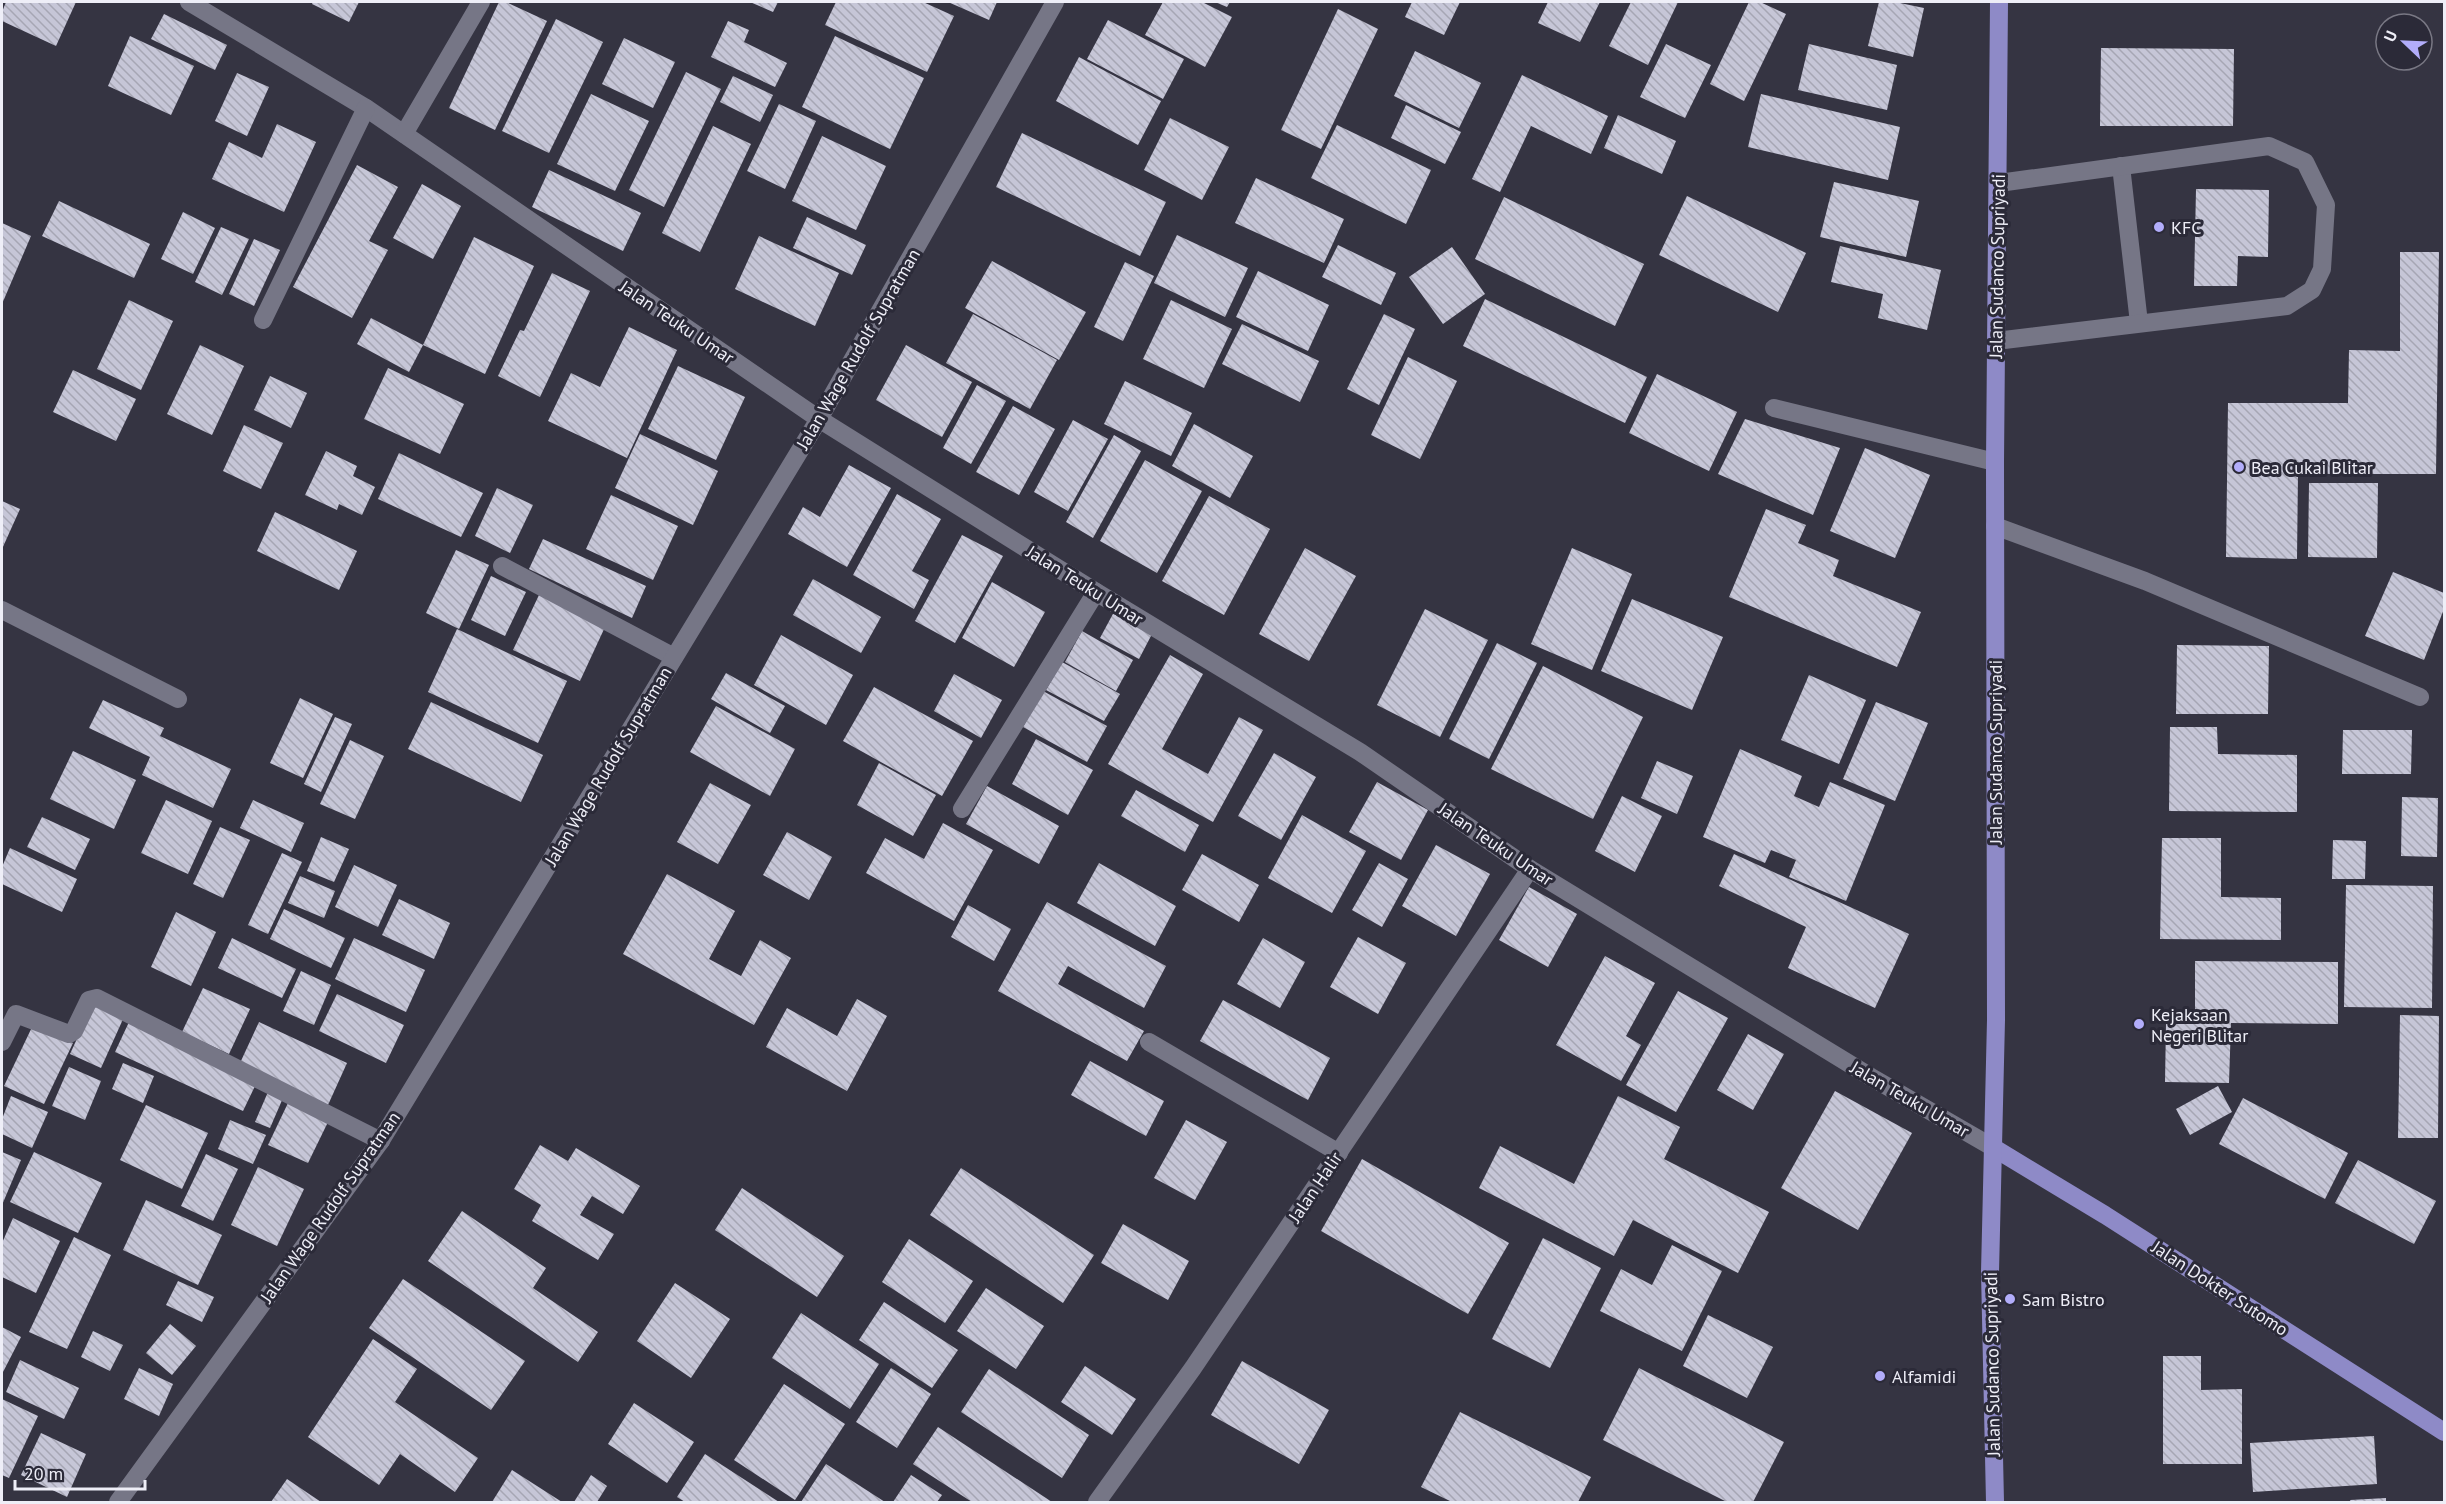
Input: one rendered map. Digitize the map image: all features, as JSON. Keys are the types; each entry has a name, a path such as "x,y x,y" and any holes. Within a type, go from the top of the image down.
{"main road":[{"name":"Jalan Sudanco Supriyadi","path":"1995,1503 1990,1272 1994,1148 1995,462 1999,2"},
{"name":"Jalan Dokter Sutomo","path":"1994,1148 2105,1215 2445,1432"}],"street":[{"name":"Jalan Teuku Umar","path":"189,2 366,108 819,419 1095,592 1360,752 1530,869 1871,1077 1994,1148"},
{"path":"404,134 481,2"},
{"name":"Jalan Wage Rudolf Supratman","path":"118,1503 381,1141 819,419 1055,2"},
{"path":"263,320 366,108"},
{"path":"1996,341 2287,306 2312,290 2322,269 2326,205 2305,162 2269,146 1999,183"},
{"path":"2121,166 2139,323"},
{"path":"1774,408 1995,462"},
{"path":"1995,526 2145,581 2420,697"},
{"path":"502,566 674,657"},
{"path":"962,808 1095,592"},
{"path":"2,610 178,699"},
{"name":"Jalan Halir","path":"1097,1503 1193,1368 1530,869"},
{"path":"2,1042 16,1014 69,1034 74,1031 89,1000 97,998 381,1141"},
{"path":"1149,1042 1339,1153"}],"building":[{"path":"6,2 76,2 56,46 2,21 2,12"},
{"path":"313,2 359,2 349,22 312,4"},
{"path":"499,2 506,2 547,21 495,130 449,108"},
{"path":"750,2 778,2 773,12"},
{"path":"836,2 923,2 954,16 927,72 825,25"},
{"path":"948,2 997,2 989,20"},
{"path":"1163,2 1202,2 1232,17 1205,67 1145,35"},
{"path":"1215,2 1230,2 1227,7"},
{"path":"1412,2 1460,2 1444,35 1405,17"},
{"path":"1548,2 1600,2 1580,42 1538,23"},
{"path":"1631,2 1678,2 1648,65 1609,46"},
{"path":"1749,2 1760,2 1786,14 1744,101 1710,84"},
{"path":"1879,2 1895,2 1924,8 1913,57 1868,46"},
{"path":"1338,9 1378,29 1321,149 1281,130"},
{"path":"164,14 227,45 215,70 151,39"},
{"path":"556,19 603,42 549,153 502,131"},
{"path":"1108,20 1184,59 1163,99 1087,59"},
{"path":"728,21 749,30 744,42 787,63 775,87 711,57"},
{"path":"130,36 194,66 171,115 108,86"},
{"path":"835,36 924,78 890,149 802,107"},
{"path":"624,38 675,62 653,108 602,84"},
{"path":"1666,44 1711,65 1685,118 1640,97"},
{"path":"1809,44 1897,65 1887,110 1798,90"},
{"path":"2101,48 2234,49 2233,126 2100,126"},
{"path":"1415,51 1481,83 1459,128 1394,96"},
{"path":"1079,57 1161,101 1138,145 1056,101"},
{"path":"686,72 721,89 664,207 629,190"},
{"path":"237,73 269,87 247,136 215,121"},
{"path":"1522,75 1608,116 1591,154 1531,126 1500,192 1472,179"},
{"path":"733,76 773,95 760,122 720,102"},
{"path":"591,94 649,121 615,191 557,164"},
{"path":"1761,94 1900,127 1888,180 1748,147"},
{"path":"779,104 816,121 785,189 747,171"},
{"path":"1406,105 1461,132 1445,164 1391,138"},
{"path":"1618,115 1676,141 1662,174 1604,148"},
{"path":"1170,118 1229,147 1202,200 1144,170"},
{"path":"277,124 316,142 284,212 212,179 229,142 262,158"},
{"path":"1337,125 1431,170 1406,224 1311,178"},
{"path":"713,126 751,144 700,252 662,233"},
{"path":"1022,133 1166,202 1140,256 996,187"},
{"path":"822,136 886,166 856,230 792,201"},
{"path":"357,165 398,187 369,241 388,250 352,318 293,287"},
{"path":"549,170 641,213 623,251 532,207"},
{"path":"1256,178 1344,219 1324,263 1235,223"},
{"path":"1834,182 1919,201 1906,257 1820,237"},
{"path":"422,184 461,206 433,259 393,238"},
{"path":"2196,189 2269,190 2268,257 2238,256 2237,286 2194,286"},
{"path":"1687,196 1806,253 1778,312 1659,255"},
{"path":"1504,197 1644,264 1615,326 1475,259"},
{"path":"59,201 150,244 134,278 42,236"},
{"path":"183,212 215,228 193,274 161,259"},
{"path":"807,217 866,245 852,275 793,248"},
{"path":"2,223 31,236 2,304"},
{"path":"221,227 249,239 222,295 195,282"},
{"path":"1177,235 1248,268 1225,317 1154,283"},
{"path":"759,236 839,273 815,326 735,289"},
{"path":"474,237 534,266 485,374 423,345"},
{"path":"254,239 280,250 254,306 229,294"},
{"path":"1338,245 1396,273 1381,305 1322,277"},
{"path":"1840,246 1941,270 1927,330 1878,318 1883,294 1831,282"},
{"path":"1452,247 1485,294 1443,324 1409,277"},
{"path":"2400,252 2439,252 2436,474 2298,474 2297,559 2226,557 2228,403 2348,403 2349,350 2400,351"},
{"path":"992,261 1086,312 1059,360 965,308"},
{"path":"1125,262 1154,276 1123,341 1094,327"},
{"path":"1258,271 1329,305 1308,351 1236,317"},
{"path":"552,273 590,291 540,397 498,376 520,330 524,331"},
{"path":"1485,299 1647,377 1625,423 1463,346"},
{"path":"129,300 173,321 141,390 97,369"},
{"path":"1171,300 1232,329 1204,388 1143,359"},
{"path":"973,314 1057,360 1030,409 946,363"},
{"path":"1384,314 1415,329 1379,405 1347,389"},
{"path":"371,318 423,345 409,372 357,344"},
{"path":"1242,324 1319,361 1300,402 1222,364"},
{"path":"629,327 677,350 627,458 548,421 571,373 600,387"},
{"path":"200,345 244,366 212,435 167,414"},
{"path":"906,345 972,382 942,437 876,400"},
{"path":"1408,357 1457,381 1420,459 1371,435"},
{"path":"678,366 745,397 716,460 648,429"},
{"path":"388,368 464,404 440,454 364,419"},
{"path":"73,370 136,399 116,441 53,412"},
{"path":"1657,374 1737,412 1709,471 1629,433"},
{"path":"270,376 307,393 291,428 254,410"},
{"path":"1125,381 1192,413 1171,456 1104,424"},
{"path":"977,385 1006,401 971,464 943,448"},
{"path":"1013,406 1055,429 1019,495 976,472"},
{"path":"1745,419 1840,448 1813,515 1718,474"},
{"path":"1073,420 1108,439 1068,511 1034,492"},
{"path":"1194,424 1253,456 1230,498 1172,466"},
{"path":"244,425 283,443 261,489 223,471"},
{"path":"640,434 718,471 693,525 615,488"},
{"path":"1114,435 1141,451 1093,538 1066,522"},
{"path":"1865,448 1930,475 1895,558 1830,531"},
{"path":"326,451 357,466 353,476 375,487 362,515 339,504 337,510 305,495"},
{"path":"399,453 483,493 461,537 378,499"},
{"path":"1145,460 1202,491 1157,573 1100,541"},
{"path":"849,465 891,488 847,567 788,534 803,507 820,517"},
{"path":"2309,483 2378,483 2377,558 2308,557"},
{"path":"497,488 533,505 510,553 475,536"},
{"path":"897,494 941,519 912,571 929,580 914,609 853,575"},
{"path":"611,495 678,526 653,580 586,549"},
{"path":"1209,496 1270,529 1224,615 1162,581"},
{"path":"2,501 20,509 2,549"},
{"path":"1766,509 1806,525 1798,543 1839,560 1833,576 1921,612 1897,667 1729,597"},
{"path":"275,512 357,551 339,590 257,551"},
{"path":"962,535 1003,556 955,643 915,621"},
{"path":"543,539 646,586 632,618 529,569"},
{"path":"1305,548 1356,576 1309,661 1259,634"},
{"path":"1572,548 1632,574 1592,670 1531,644"},
{"path":"456,550 489,565 459,629 426,613"},
{"path":"2393,572 2444,593 2444,609 2424,660 2365,636"},
{"path":"491,576 526,592 505,636 471,620"},
{"path":"813,579 881,617 861,653 793,615"},
{"path":"992,582 1045,612 1014,667 962,638"},
{"path":"539,595 605,627 580,681 513,650"},
{"path":"1632,599 1723,637 1692,710 1601,671"},
{"path":"1425,609 1488,640 1440,737 1377,705"},
{"path":"1114,612 1152,634 1139,659 1100,638"},
{"path":"457,629 567,681 538,743 428,692"},
{"path":"1082,631 1133,660 1116,691 1065,662"},
{"path":"781,635 853,675 826,725 754,685"},
{"path":"1497,643 1537,663 1489,759 1449,739"},
{"path":"2177,645 2269,646 2268,714 2176,714"},
{"path":"1170,655 1203,674 1162,749 1208,774 1239,717 1263,730 1213,822 1108,764"},
{"path":"1062,662 1120,694 1104,721 1046,690"},
{"path":"1543,666 1643,717 1593,819 1491,769"},
{"path":"726,673 785,706 770,733 711,699"},
{"path":"954,674 1002,700 981,738 934,711"},
{"path":"1809,675 1866,700 1839,764 1781,740"},
{"path":"874,687 973,741 942,796 843,741"},
{"path":"1043,691 1107,726 1087,762 1023,727"},
{"path":"300,698 333,714 303,778 270,763"},
{"path":"103,700 164,728 160,736 231,769 213,808 142,775 150,757 89,728"},
{"path":"431,702 543,755 521,802 408,749"},
{"path":"1876,702 1928,723 1895,801 1843,779"},
{"path":"716,706 795,749 770,796 690,752"},
{"path":"335,717 352,724 321,792 304,784"},
{"path":"2170,727 2217,727 2218,754 2297,755 2297,812 2169,811"},
{"path":"2343,730 2412,730 2411,774 2342,774"},
{"path":"1036,739 1093,770 1068,815 1012,784"},
{"path":"350,740 384,756 355,819 320,804"},
{"path":"1740,749 1802,776 1794,796 1819,807 1830,782 1885,805 1846,901 1789,877 1796,860 1771,850 1765,863 1703,837"},
{"path":"73,751 136,780 114,829 50,799"},
{"path":"1274,753 1316,777 1281,840 1238,816"},
{"path":"1657,761 1693,776 1677,814 1641,798"},
{"path":"879,763 936,795 913,836 857,805"},
{"path":"1377,782 1428,810 1401,860 1349,832"},
{"path":"710,783 751,805 718,864 677,842"},
{"path":"987,786 1059,826 1039,864 966,824"},
{"path":"1136,790 1199,825 1185,852 1121,816"},
{"path":"1622,796 1662,816 1635,872 1595,851"},
{"path":"2402,797 2438,798 2437,857 2401,856"},
{"path":"166,800 212,821 188,874 141,853"},
{"path":"253,800 304,823 291,852 240,828"},
{"path":"1302,815 1366,851 1332,913 1268,878"},
{"path":"42,817 90,839 75,870 27,847"},
{"path":"943,823 993,850 954,921 866,873 885,838 924,859"},
{"path":"220,827 250,840 223,898 193,884"},
{"path":"787,832 832,857 809,900 763,875"},
{"path":"321,837 349,849 334,882 307,871"},
{"path":"2162,838 2221,838 2221,897 2281,898 2281,940 2160,939"},
{"path":"2333,840 2366,841 2365,879 2332,879"},
{"path":"1436,845 1490,874 1456,936 1402,906"},
{"path":"10,848 77,879 62,912 2,884 2,867"},
{"path":"282,853 302,862 268,934 248,925"},
{"path":"1202,854 1259,885 1239,922 1182,890"},
{"path":"1734,854 1909,934 1875,1008 1788,968 1806,927 1719,886"},
{"path":"1099,863 1176,906 1155,946 1077,903"},
{"path":"1379,863 1408,879 1382,927 1352,910"},
{"path":"354,865 397,885 378,927 335,907"},
{"path":"667,874 735,911 709,959 741,976 760,940 791,958 754,1025 623,954"},
{"path":"300,876 335,891 324,918 288,903"},
{"path":"2346,885 2433,886 2432,1008 2344,1007"},
{"path":"1529,887 1577,914 1548,967 1499,940"},
{"path":"399,899 450,923 434,959 382,935"},
{"path":"1047,902 1166,966 1144,1008 1068,966 1058,984 1144,1031 1127,1061 998,991"},
{"path":"968,905 1011,929 994,961 951,937"},
{"path":"284,909 345,938 331,968 270,939"},
{"path":"176,912 216,932 191,986 151,967"},
{"path":"1358,937 1406,963 1378,1014 1330,987"},
{"path":"232,938 296,969 282,998 218,968"},
{"path":"354,938 425,970 406,1012 335,979"},
{"path":"1263,938 1305,962 1280,1008 1237,984"},
{"path":"1605,956 1655,983 1626,1036 1641,1045 1621,1081 1556,1045"},
{"path":"2195,961 2338,962 2338,1024 2231,1023 2229,1083 2165,1082 2166,1024 2206,1024 2195,1023"},
{"path":"301,971 331,985 314,1025 283,1011"},
{"path":"203,988 250,1009 229,1054 182,1032"},
{"path":"1678,991 1728,1018 1676,1112 1626,1085"},
{"path":"337,994 404,1025 386,1063 319,1031"},
{"path":"857,999 887,1016 847,1091 766,1047 787,1008 837,1036"},
{"path":"1223,1000 1330,1058 1308,1100 1200,1041"},
{"path":"93,1004 124,1017 101,1068 70,1054"},
{"path":"2400,1015 2439,1016 2438,1138 2398,1138"},
{"path":"129,1022 257,1082 243,1111 115,1052"},
{"path":"259,1022 347,1063 328,1105 240,1063"},
{"path":"33,1025 73,1043 44,1104 4,1086"},
{"path":"1748,1034 1784,1054 1753,1110 1717,1090"},
{"path":"1090,1061 1164,1101 1146,1136 1071,1095"},
{"path":"123,1063 154,1076 143,1103 112,1089"},
{"path":"69,1067 101,1081 85,1120 52,1106"},
{"path":"2218,1086 2232,1112 2190,1135 2176,1109"},
{"path":"1835,1091 1912,1133 1858,1230 1781,1188"},
{"path":"268,1092 283,1098 270,1128 255,1122"},
{"path":"11,1096 48,1112 32,1148 2,1134 2,1119"},
{"path":"1618,1096 1680,1127 1664,1159 1769,1212 1738,1273 1633,1220 1614,1256 1479,1188 1500,1146 1574,1184"},
{"path":"2243,1098 2348,1153 2325,1199 2219,1144"},
{"path":"288,1103 328,1122 308,1163 268,1145"},
{"path":"146,1105 208,1133 182,1189 120,1160"},
{"path":"230,1120 266,1135 253,1164 218,1149"},
{"path":"1186,1120 1227,1142 1195,1200 1154,1178"},
{"path":"540,1145 568,1161 576,1148 640,1186 623,1214 592,1196 580,1215 614,1234 598,1260 532,1221 541,1205 514,1189"},
{"path":"2,1152 21,1160 2,1205"},
{"path":"34,1152 102,1183 78,1233 10,1202"},
{"path":"206,1154 238,1169 213,1221 181,1206"},
{"path":"1362,1159 1509,1243 1468,1314 1321,1231"},
{"path":"2358,1160 2436,1201 2414,1244 2335,1203"},
{"path":"258,1167 304,1189 277,1246 231,1225"},
{"path":"961,1168 1094,1255 1063,1303 930,1215"},
{"path":"742,1188 844,1256 817,1297 715,1230"},
{"path":"146,1200 222,1235 198,1285 123,1250"},
{"path":"462,1211 546,1268 533,1288 598,1332 578,1362 428,1261"},
{"path":"13,1218 60,1241 36,1293 2,1277 2,1243"},
{"path":"1123,1224 1189,1261 1168,1300 1101,1263"},
{"path":"74,1237 111,1255 67,1349 29,1332"},
{"path":"1543,1238 1601,1268 1550,1368 1492,1339"},
{"path":"909,1239 973,1281 945,1323 882,1282"},
{"path":"1672,1245 1722,1271 1682,1351 1600,1311 1621,1269 1652,1285"},
{"path":"403,1279 525,1361 491,1410 369,1328"},
{"path":"178,1281 214,1297 202,1322 166,1305"},
{"path":"675,1283 730,1319 691,1378 637,1341"},
{"path":"986,1288 1044,1326 1016,1369 957,1331"},
{"path":"884,1302 958,1350 932,1388 859,1340"},
{"path":"801,1313 879,1364 850,1409 772,1358"},
{"path":"1708,1315 1773,1347 1747,1398 1683,1366"},
{"path":"170,1324 196,1346 172,1375 146,1353"},
{"path":"2,1327 21,1337 2,1374"},
{"path":"93,1331 123,1345 110,1371 81,1357"},
{"path":"373,1339 417,1369 395,1402 478,1458 455,1492 400,1454 379,1485 308,1437"},
{"path":"2163,1356 2201,1356 2201,1390 2242,1389 2242,1464 2163,1464"},
{"path":"20,1360 79,1388 64,1419 6,1392"},
{"path":"1242,1361 1329,1410 1299,1464 1211,1415"},
{"path":"1085,1366 1136,1399 1112,1435 1061,1402"},
{"path":"139,1368 173,1384 159,1416 124,1399"},
{"path":"891,1368 931,1394 897,1448 856,1422"},
{"path":"1639,1368 1784,1442 1753,1502 1727,1502 1603,1440"},
{"path":"989,1369 1089,1435 1062,1478 961,1412"},
{"path":"784,1384 845,1424 795,1500 734,1460"},
{"path":"2,1399 38,1416 9,1478 2,1475"},
{"path":"634,1403 694,1442 667,1483 608,1444"},
{"path":"1460,1412 1591,1477 1578,1502 1452,1502 1421,1487"},
{"path":"938,1427 1052,1502 972,1502 913,1464"},
{"path":"41,1433 86,1454 67,1497 21,1475"},
{"path":"2374,1436 2377,1484 2253,1492 2250,1443"},
{"path":"705,1454 779,1502 685,1502 677,1497"},
{"path":"826,1464 885,1502 801,1502"},
{"path":"512,1470 562,1502 492,1502"},
{"path":"591,1475 607,1486 597,1502 574,1502"},
{"path":"911,1475 942,1495 937,1502 893,1502"},
{"path":"287,1479 321,1502 271,1502"},
{"path":"2386,1498 2386,1502 2351,1502 2350,1500"}],"place":[{"name":"KFC","path":"2159,227"},
{"name":"Bea Cukai Blitar","path":"2239,467"},
{"name":"Kejaksaan Negeri Blitar","path":"2139,1024"},
{"name":"Sam Bistro","path":"2010,1299"},
{"name":"Alfamidi","path":"1880,1376"}]}
